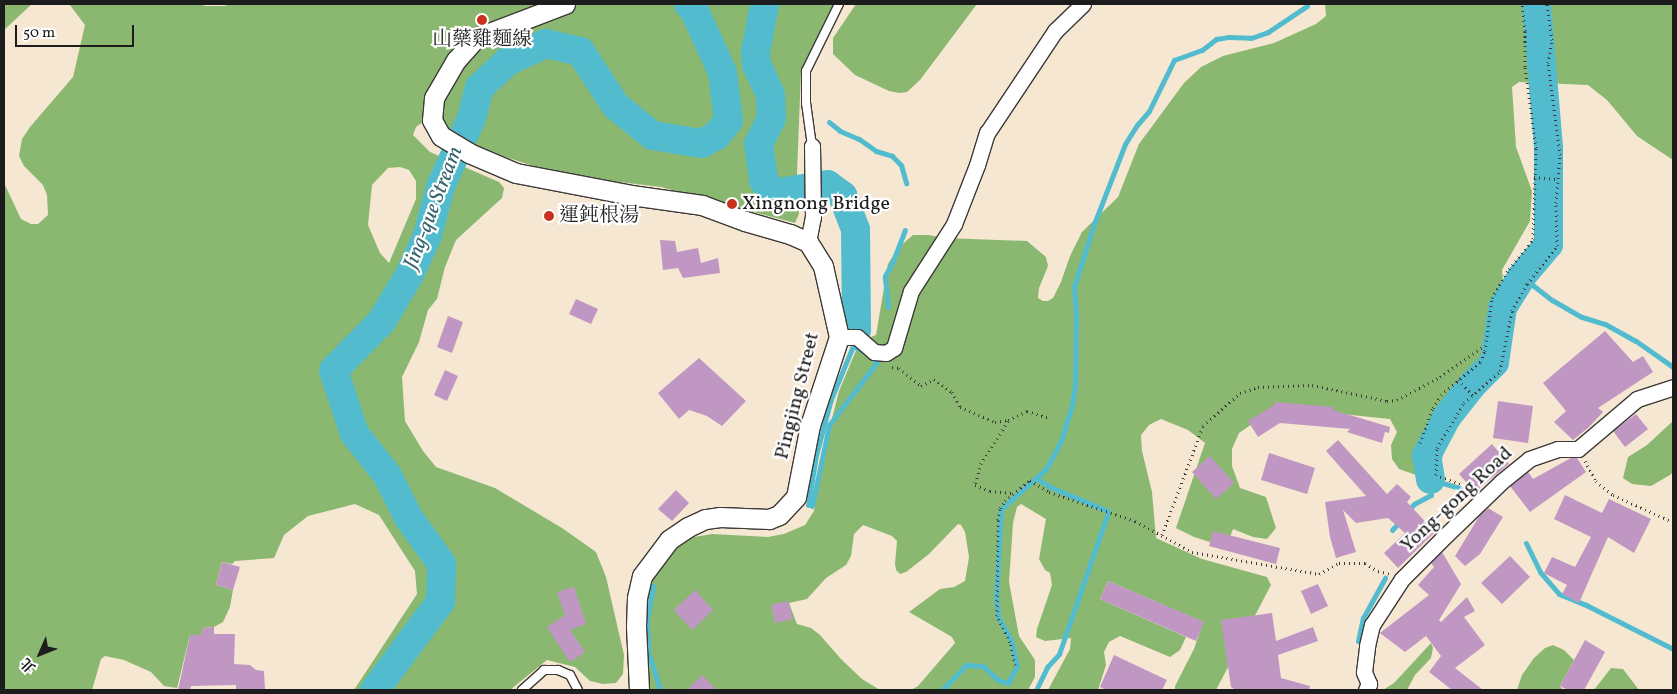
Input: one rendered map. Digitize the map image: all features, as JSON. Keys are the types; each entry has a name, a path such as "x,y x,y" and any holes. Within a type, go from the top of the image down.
{"street":[{"path":"565,4 476,38 456,60 434,98 432,120 441,136 469,153 516,173 631,195 702,205 745,221 790,234 808,242 813,217 812,146"},
{"path":"839,338 857,337 874,352 886,353 894,348 911,291 954,224 977,165 987,133 997,115 1055,31 1083,4"},
{"name":"Pingjing Street","path":"639,690 636,626 637,598 642,576 669,540 688,527 705,519 720,517 769,519 779,515 796,497 810,425 839,338 823,266 808,242"},
{"path":"1578,449 1637,400 1673,387"},
{"name":"Yong-gong Road","path":"1366,690 1369,684 1364,672 1372,625 1402,579 1500,482 1529,459 1558,449 1578,449"}],"lane":[{"path":"812,146 806,103 806,71 839,4"},
{"path":"522,690 544,670 558,670 570,675 578,690"}],"path":[{"path":"1420,443 1433,408 1442,395 1480,362 1486,344 1492,298 1509,269 1532,239 1536,148 1525,66 1525,31 1522,4"},
{"path":"1478,491 1436,475 1437,448 1455,415 1473,395 1500,371 1507,346 1508,325 1512,311 1527,284 1557,246 1556,204 1559,178 1559,139 1548,63 1552,40 1547,4"},
{"path":"1534,177 1559,178"},
{"path":"1162,534 1203,426 1240,393 1258,386 1312,385 1387,401 1397,400 1440,377 1486,344"},
{"path":"874,352 877,360 890,367 900,368 921,386 934,379 952,392 960,407 995,422 1008,420 1027,412 1048,418"},
{"path":"1458,380 1473,395"},
{"path":"1008,420 981,463 975,485 990,491 1013,493"},
{"path":"1578,449 1596,480 1613,495 1673,522"},
{"path":"1015,665 1010,642 997,616 995,603 998,520 1000,508 1013,493 1032,481 1064,497 1135,521 1192,552 1203,555 1319,574 1339,563 1365,563 1378,571 1402,579"}],"green space":[{"path":"4,4 32,4 4,30"},
{"path":"69,4 200,4 205,6 224,6 231,4 835,4 801,71 797,174 799,214 795,223 661,187 561,175 475,147 450,130 423,122 416,127 413,135 430,152 499,182 504,188 502,198 456,240 445,267 437,299 428,310 419,342 402,377 405,421 423,451 436,467 495,488 562,528 596,552 606,577 624,655 623,674 616,683 603,684 590,681 575,667 547,660 510,690 354,690 417,594 415,571 379,515 355,504 308,516 284,535 274,558 235,561 232,564 222,562 216,585 233,590 230,607 223,622 214,627 203,628 201,635 190,635 177,688 164,686 151,672 124,660 105,656 101,659 92,690 4,690 4,183 21,219 31,224 38,224 48,215 47,195 43,185 24,166 19,156 22,139 73,77 85,25","holes":["400,167 409,170 416,181 416,199 389,263 380,253 368,225 372,185 388,168"]},
{"path":"856,4 977,4 920,80 907,92 899,93 889,91 855,75 833,54 833,38"},
{"path":"1325,4 1673,4 1673,160 1637,136 1607,100 1588,85 1519,82 1512,87 1516,147 1532,191 1530,221 1502,270 1504,293 1499,319 1487,346 1460,389 1456,419 1448,435 1440,467 1416,475 1399,469 1392,459 1391,445 1397,432 1390,419 1303,410 1258,420 1239,433 1232,449 1232,466 1240,488 1266,497 1276,528 1267,539 1253,537 1233,529 1226,547 1194,537 1176,528 1205,443 1188,430 1161,419 1149,425 1141,435 1142,451 1152,492 1156,538 1202,559 1267,577 1271,585 1216,690 1175,690 1175,686 1194,649 1203,622 1108,581 1100,599 1186,637 1180,650 1170,657 1120,636 1109,642 1104,652 1106,665 1098,690 1048,690 1070,649 1071,638 1045,641 1036,637 1052,585 1050,573 1045,570 1039,559 1046,519 1021,504 1017,507 1013,523 1009,582 1019,636 1035,660 1035,677 1028,690 911,690 918,686 955,643 952,637 909,612 940,589 954,587 965,581 969,557 965,532 961,525 958,524 929,554 906,572 900,574 896,570 895,564 897,541 892,536 863,525 854,534 851,556 846,565 826,578 807,599 789,603 797,624 811,628 820,635 862,679 880,690 711,690 704,683 699,690 640,690 640,596 661,558 688,538 712,534 768,537 784,534 805,525 814,511 822,458 839,391 860,341 876,335 888,264 898,248 913,235 1027,241 1046,257 1048,266 1039,288 1038,298 1048,301 1053,298 1061,282 1070,256 1082,232 1118,197 1139,144 1184,83 1201,67 1223,56 1274,43 1316,24 1326,16"},
{"path":"1673,421 1673,472 1651,486 1632,484 1623,478 1628,457 1647,445"},
{"path":"1431,643 1433,648 1431,658 1415,675 1407,690 1383,690 1394,683"},
{"path":"1553,645 1564,650 1574,660 1560,686 1563,690 1517,690 1522,675 1534,658 1545,648"},
{"path":"1611,668 1623,669 1639,690 1594,690"}],"building":[{"path":"660,240 675,241 677,252 698,248 701,263 718,258 720,273 683,278 678,268 663,270"},
{"path":"576,299 598,309 591,324 569,314"},
{"path":"448,316 463,322 452,353 437,347"},
{"path":"1605,331 1633,362 1643,356 1653,372 1598,408 1603,412 1573,440 1554,422 1566,411 1543,383"},
{"path":"699,358 746,401 722,426 707,416 689,410 679,419 658,393"},
{"path":"445,370 458,376 447,401 434,395"},
{"path":"1498,401 1533,406 1528,443 1493,438"},
{"path":"1274,402 1334,407 1333,410 1390,427 1389,433 1385,432 1382,443 1347,432 1350,429 1280,423 1258,437 1248,421 1274,405"},
{"path":"1636,414 1648,429 1625,447 1613,431"},
{"path":"1338,440 1387,494 1397,484 1411,497 1407,502 1435,532 1398,568 1384,553 1405,533 1388,518 1356,523 1343,510 1356,552 1336,558 1330,537 1325,502 1366,496 1326,451"},
{"path":"1492,444 1509,464 1475,492 1459,474"},
{"path":"1269,453 1315,468 1307,494 1261,480"},
{"path":"1210,456 1234,483 1216,499 1192,472"},
{"path":"1571,458 1577,458 1586,472 1530,512 1510,486 1528,472 1533,479"},
{"path":"676,490 689,503 672,521 658,509"},
{"path":"1565,495 1602,513 1609,499 1651,519 1634,553 1608,537 1579,603 1562,594 1567,585 1544,573 1552,557 1575,567 1591,537 1554,519"},
{"path":"1488,508 1503,517 1480,554 1465,566 1455,556 1480,515"},
{"path":"1213,531 1280,548 1276,564 1209,546"},
{"path":"1442,552 1461,584 1439,620 1441,622 1467,597 1475,611 1464,617 1485,645 1455,668 1483,690 1452,690 1429,672 1441,656 1426,636 1405,652 1380,633 1429,595 1418,585 1434,567 1431,563"},
{"path":"1510,556 1530,577 1502,604 1481,583"},
{"path":"222,562 240,567 233,590 216,585"},
{"path":"1108,581 1204,622 1196,641 1100,599"},
{"path":"1318,584 1328,606 1311,614 1301,591"},
{"path":"574,587 586,624 570,630 585,652 570,662 547,627 565,615 557,592"},
{"path":"695,590 713,610 692,630 674,610"},
{"path":"788,601 793,619 775,623 771,605"},
{"path":"1272,613 1276,641 1313,627 1318,641 1278,655 1281,678 1310,686 1309,690 1236,690 1231,687 1221,620"},
{"path":"214,627 214,634 235,634 234,664 250,665 256,670 264,671 265,690 236,690 236,685 191,686 190,690 178,690 190,635 201,635 203,628"},
{"path":"1585,640 1605,652 1584,690 1568,690 1560,686"},
{"path":"1114,655 1167,680 1162,690 1107,690 1100,687"},
{"path":"702,675 717,690 687,690"}],"waterway":[{"name":"Jing-que Stream","path":"374,690 440,601 441,563 408,517 387,475 354,433 333,370 381,321 409,274 427,235 440,186 471,118 479,87 507,61 545,43 580,51 615,105 652,135 701,143 716,135 728,120 722,72 693,8 688,4"},
{"path":"764,4 755,52 756,64 770,94 771,118 758,143 763,180 772,193 827,184 842,195 855,229 856,330"},
{"path":"1430,479 1426,455 1446,417 1472,384 1494,362 1502,307 1521,276 1548,244 1548,147 1536,4"},
{"path":"942,690 966,665 983,666 998,680 1008,683 1017,666 1011,640 998,617 996,598 1001,509 1046,469 1061,441 1072,404 1075,384 1076,314 1074,287 1094,224 1125,144 1149,111 1174,60 1202,50 1216,39 1228,37 1251,38 1268,32 1307,6"},
{"path":"829,122 840,131 859,139 876,151 892,156 901,165 906,183"},
{"path":"888,307 885,276 905,230"},
{"path":"1521,276 1552,300 1582,317 1605,324 1636,341 1673,367"},
{"path":"808,505 816,455 831,399 853,346 863,351"},
{"path":"812,506 829,425 877,362 869,356"},
{"path":"1036,478 1050,487 1108,511"},
{"path":"1408,511 1414,504 1431,495 1430,479 1475,493"},
{"path":"1036,690 1047,667 1059,654 1107,515"},
{"path":"1392,530 1400,521"},
{"path":"1526,543 1540,572 1559,594 1588,606 1673,649"},
{"path":"1358,641 1363,618 1385,578"},
{"path":"653,586 647,620 648,652 660,690"}],"place":[{"name":"山藥雞麵線","path":"482,20"},
{"name":"Xingnong Bridge","path":"732,204"},
{"name":"運鈍根湯","path":"549,216"}]}
